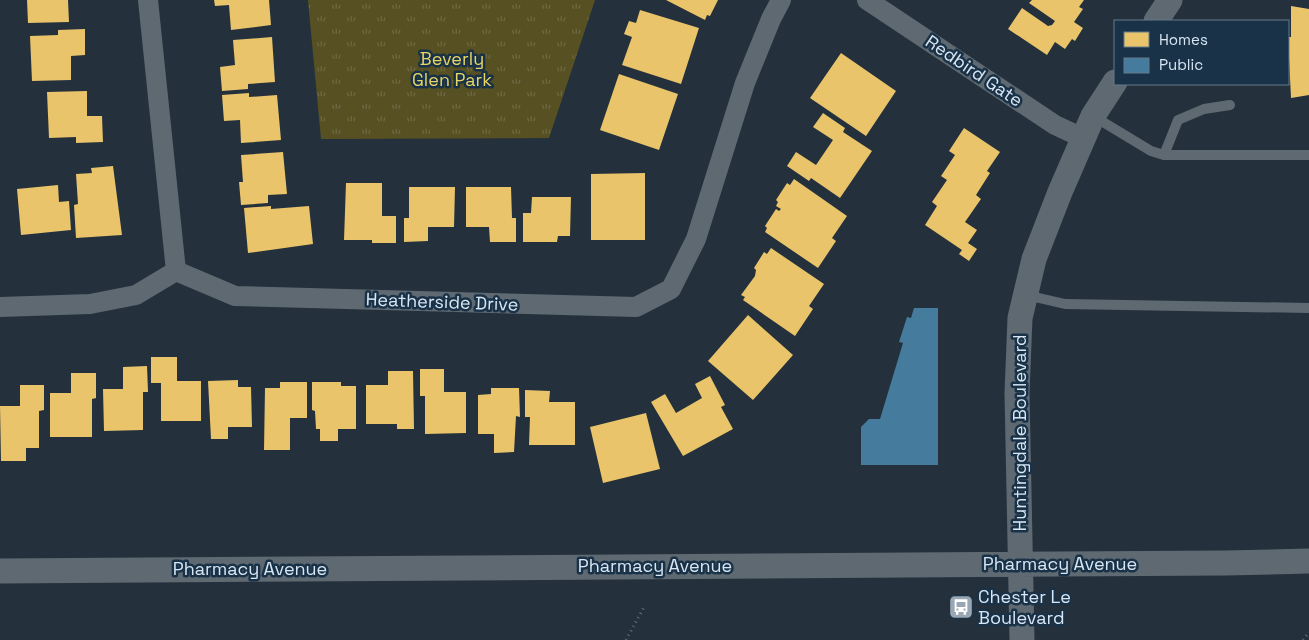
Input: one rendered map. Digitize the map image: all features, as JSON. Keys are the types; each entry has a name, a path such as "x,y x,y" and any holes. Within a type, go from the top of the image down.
{"street":[{"path":"0,307 90,304 136,295 176,271 148,0"},
{"name":"Heatherside Drive","path":"176,271 235,296 636,307 671,289 696,239 745,83 771,19 781,0"},
{"name":"Redbird Gate","path":"867,0 1055,125 1082,138"},
{"path":"1157,20 1170,0"},
{"name":"Huntingdale Boulevard","path":"1020,564 1017,366 1020,318 1034,259 1082,138 1093,116 1114,84"},
{"name":"Pharmacy Avenue","path":"0,571 1309,561"},
{"path":"1020,564 1022,640"}],"lane":[{"path":"1164,155 1178,120 1204,109 1230,105"},
{"path":"1093,116 1151,151 1164,155 1309,155"},
{"path":"1026,295 1064,304 1309,308"}],"path":[{"path":"626,640 644,606"},
{"path":"1303,640 1309,632"}],"green space":[{"name":"Beverly Glen Park","path":"308,0 595,0 549,138 321,139"}],"building: Homes":[{"path":"27,0 68,0 69,22 28,23"},
{"path":"214,0 269,0 271,25 231,30 229,5 215,6"},
{"path":"666,0 718,0 710,16 707,15 705,20"},
{"path":"1032,0 1084,0 1079,7 1083,9 1074,22 1083,28 1075,41 1072,39 1065,49 1055,42 1047,55 1008,29 1022,8 1048,26 1052,25 1055,21 1029,3"},
{"path":"1291,6 1309,9 1309,95 1291,98 1289,37 1291,37"},
{"path":"640,10 699,28 681,84 622,65 632,37 624,34 629,21 636,23"},
{"path":"85,29 85,55 71,56 71,80 32,81 30,36 58,35 58,30"},
{"path":"272,37 275,82 248,84 248,89 222,91 220,67 235,65 233,40"},
{"path":"841,53 896,91 866,136 810,98"},
{"path":"619,74 678,94 659,150 600,130"},
{"path":"87,91 87,116 102,116 103,142 76,143 76,137 49,138 47,92"},
{"path":"249,93 249,97 277,95 281,140 241,143 240,120 224,121 222,95"},
{"path":"823,113 845,128 843,132 872,151 840,198 811,178 809,181 787,166 796,152 816,165 833,140 813,127"},
{"path":"964,128 1000,152 987,171 990,173 976,195 981,199 965,222 977,230 968,243 977,249 969,261 959,254 962,250 925,225 937,206 932,202 947,180 941,176 955,155 949,151"},
{"path":"283,152 287,194 268,195 268,203 241,205 239,182 243,182 241,155"},
{"path":"113,166 122,235 76,238 74,205 78,204 76,174 92,173 91,168"},
{"path":"645,173 645,240 591,240 591,174"},
{"path":"794,179 847,216 832,238 836,241 818,268 765,232 767,228 765,226 776,209 779,211 781,209 776,206 778,202 776,200 787,183 790,185"},
{"path":"346,183 382,183 382,216 396,216 396,243 372,243 372,240 344,240"},
{"path":"58,185 59,202 69,201 71,230 21,235 17,189"},
{"path":"409,187 455,187 454,227 428,227 428,241 404,242 404,218 409,218"},
{"path":"466,187 511,187 512,218 516,218 516,242 490,242 489,227 466,227"},
{"path":"532,197 571,197 570,236 558,236 557,242 523,242 523,213 531,213"},
{"path":"271,206 271,209 309,206 313,244 248,253 244,208"},
{"path":"771,248 824,284 809,306 813,309 795,336 743,300 745,297 741,295 755,276 756,270 754,268 764,252 767,254"},
{"path":"748,315 793,355 753,400 708,361"},
{"path":"151,357 177,357 177,381 201,381 201,421 161,421 161,383 151,383"},
{"path":"147,366 148,392 143,392 143,430 104,431 103,389 123,389 123,367"},
{"path":"420,369 444,369 444,392 466,392 466,433 425,434 425,396 420,396"},
{"path":"388,371 413,371 414,429 397,429 397,424 366,424 366,385 388,385"},
{"path":"71,373 96,373 96,398 92,399 92,437 50,437 50,393 71,393"},
{"path":"710,376 725,405 721,407 733,429 683,456 651,402 665,394 676,413 702,398 695,384"},
{"path":"238,380 238,387 251,387 252,427 228,427 228,439 211,439 208,381"},
{"path":"280,382 307,382 307,418 290,418 290,450 264,450 265,388 280,388"},
{"path":"312,382 341,382 341,386 356,386 356,429 338,429 338,441 320,441 320,429 316,429 315,411 312,410"},
{"path":"20,385 44,385 44,410 39,411 39,448 26,448 26,461 1,461 0,406 20,406"},
{"path":"491,388 519,388 520,417 516,416 514,452 494,453 494,434 478,434 478,395 491,394"},
{"path":"525,390 550,391 549,402 575,402 575,445 529,445 530,417 525,417"},
{"path":"646,413 660,469 603,483 590,427"}],"building: Public":[{"path":"914,308 938,308 938,465 861,465 861,427 869,419 880,419 903,343 899,342 907,317 911,318"}],"place":[{"name":"Chester Le Boulevard","path":"961,607"}]}
